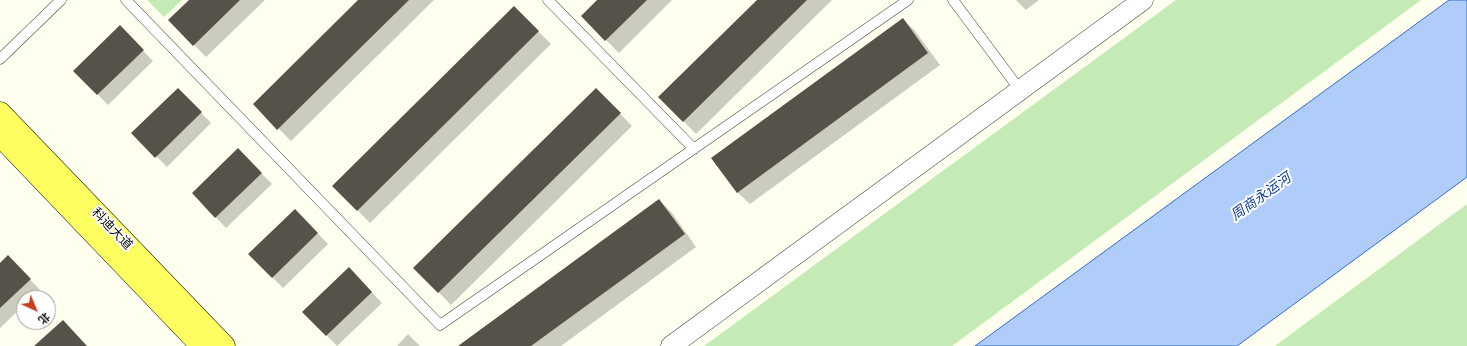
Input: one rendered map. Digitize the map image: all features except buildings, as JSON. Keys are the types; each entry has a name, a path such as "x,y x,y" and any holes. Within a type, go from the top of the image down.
{"main road":[{"name":"科迪大道","path":"0,113 224,346"},
{"name":"科迪大道","path":"0,136 202,346"}],"street":[{"path":"671,346 1143,0"}],"lane":[{"path":"0,59 61,0"},
{"path":"126,0 440,325 908,0"},
{"path":"548,0 694,149"},
{"path":"953,0 1020,90"}],"green space":[{"path":"147,0 182,0 164,17"},
{"path":"1176,0 1421,0 952,346 704,346"},
{"path":"1467,204 1467,346 1275,346"}],"water":[{"name":"周商永运河","path":"1449,0 1467,0 1467,177 1237,346 975,346"}]}
